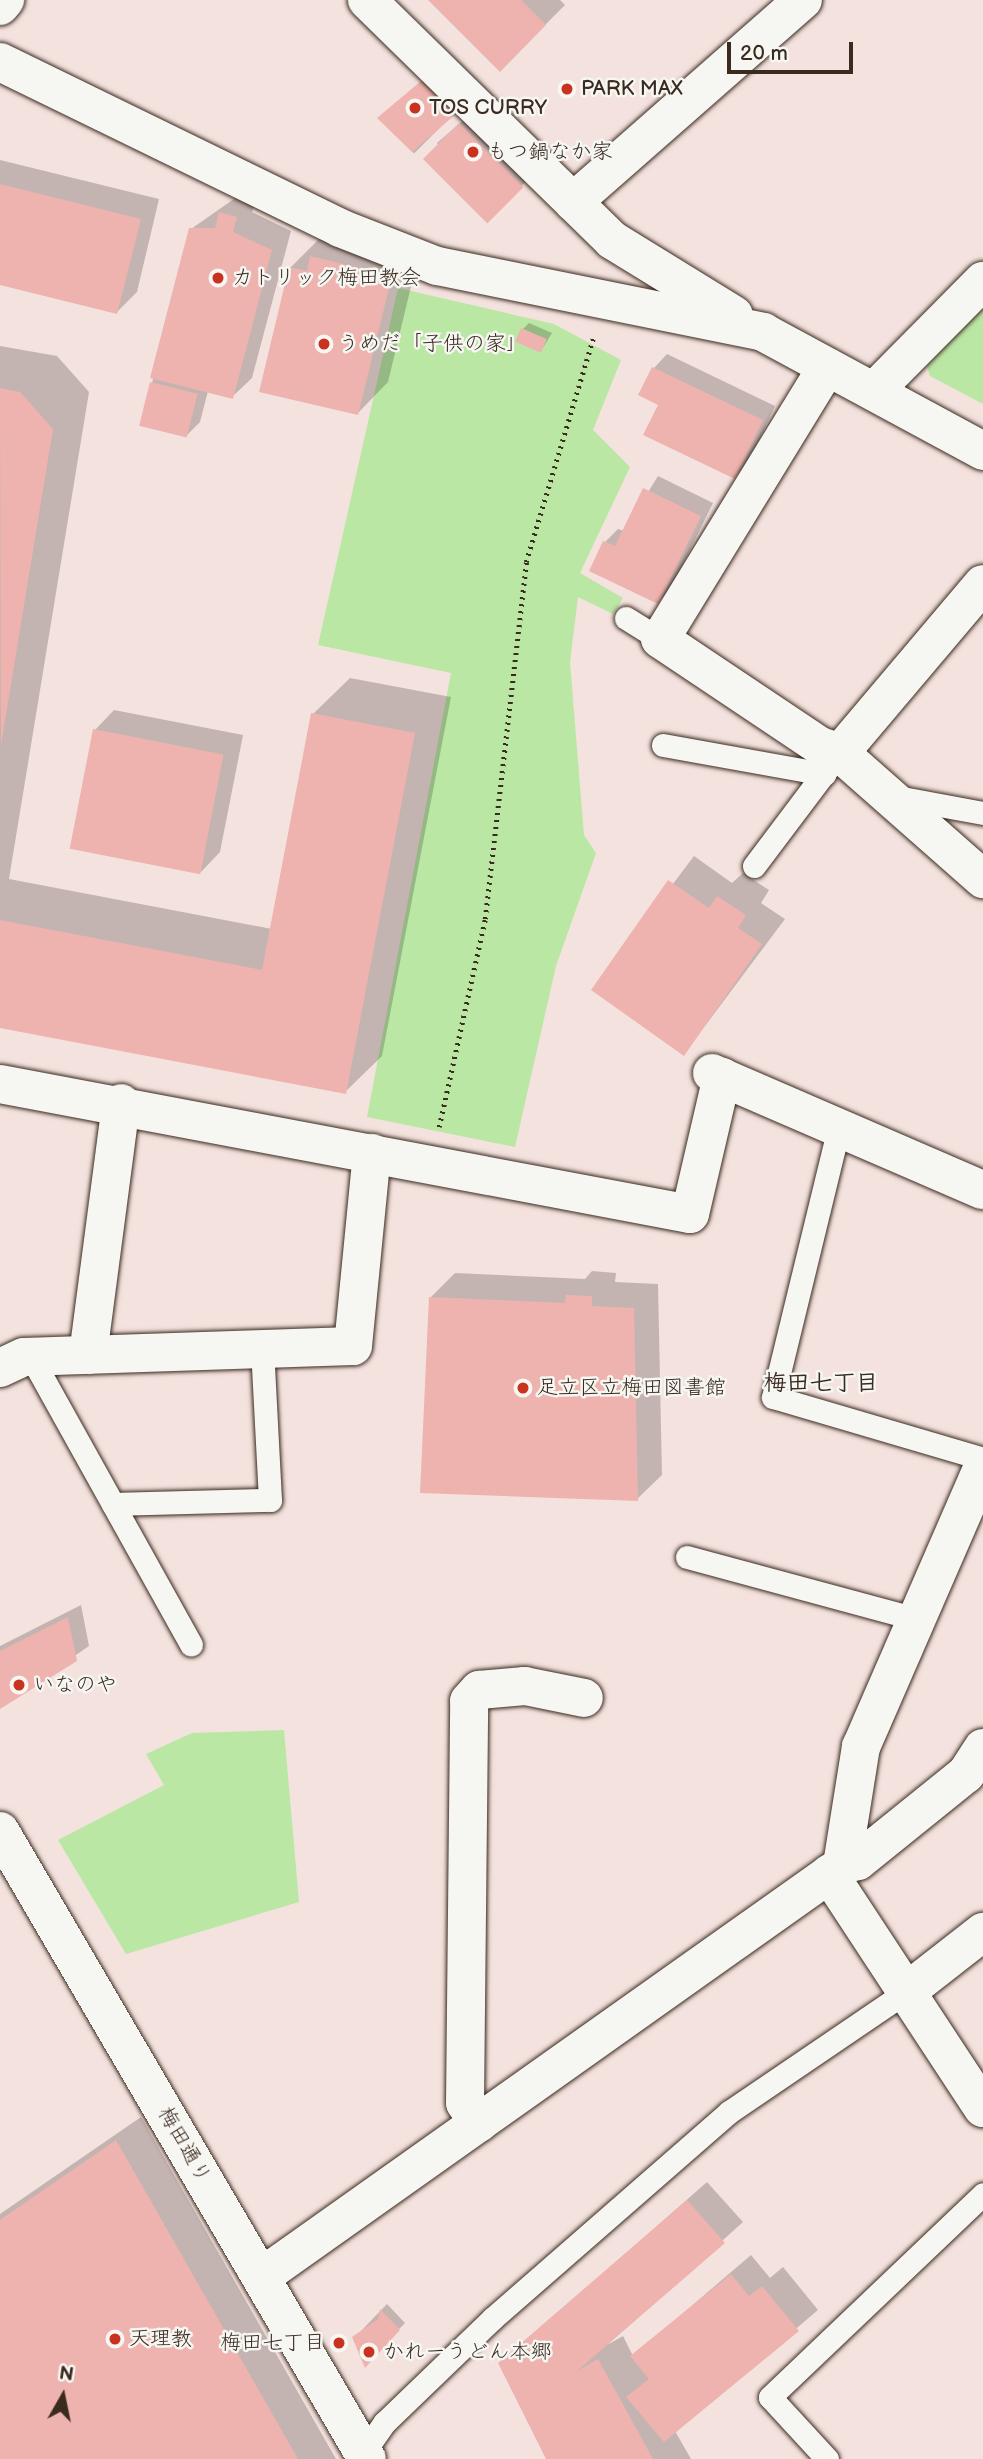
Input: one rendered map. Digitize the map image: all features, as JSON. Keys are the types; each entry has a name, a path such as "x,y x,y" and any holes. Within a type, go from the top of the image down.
{"street":[{"path":"0,6 5,0"},
{"path":"367,0 612,240 763,332 983,451"},
{"path":"573,202 803,0"},
{"path":"0,62 340,228 437,266 589,310 763,332"},
{"path":"589,310 610,275 612,240"},
{"path":"874,391 983,281"},
{"path":"827,367 660,639 820,746 832,763 893,796 983,878"},
{"path":"832,763 983,584"},
{"path":"0,1084 121,1103 690,1214 717,1075 983,1190"},
{"path":"88,1355 121,1103"},
{"path":"16,1362 88,1355 353,1346 372,1153"},
{"path":"983,1467 920,1620 862,1748 835,1870 983,2108"},
{"path":"479,2123 465,2103 469,1701 479,1690 525,1686 584,1698"},
{"path":"261,2277 835,1870 858,1861 966,1774 983,1748"},
{"name":"梅田通り","path":"0,1831 363,2457"},
{"path":"910,1989 983,1932"}],"lane":[{"path":"626,618 660,639"},
{"path":"663,745 832,763"},
{"path":"754,866 832,763"},
{"path":"893,796 983,813"},
{"path":"839,1128 773,1397 983,1459"},
{"path":"113,1504 270,1500 262,1349"},
{"path":"16,1362 113,1504 191,1644"},
{"path":"687,1557 920,1620"},
{"path":"363,2457 384,2423 493,2318 729,2112 910,1989"},
{"path":"827,2459 770,2396 983,2194"}],"path":[{"path":"431,1164 485,919 526,562 589,310"}],"green space":[{"path":"398,288 554,324 621,360 593,430 630,467 580,573 623,598 613,614 578,597 570,662 584,835 596,853 556,966 515,1147 367,1117 451,673 318,645"},
{"path":"983,308 983,404 930,376 927,366"},
{"path":"284,1730 299,1902 126,1954 58,1840 164,1785 146,1754 192,1733"}],"building":[{"path":"428,0 521,0 546,25 500,72"},
{"path":"421,81 456,114 412,152 377,118"},
{"path":"459,123 523,187 487,223 423,159"},
{"path":"0,184 141,219 117,314 0,285"},
{"path":"219,212 237,217 233,232 272,250 233,399 150,378 189,228 215,228"},
{"path":"310,256 392,276 358,415 259,392 289,267 307,271"},
{"path":"521,328 547,339 541,353 515,342"},
{"path":"652,367 763,420 735,479 643,435 658,405 638,395"},
{"path":"150,382 198,394 187,438 139,426"},
{"path":"0,388 20,392 53,429 1,745"},
{"path":"643,488 701,516 658,604 589,571 603,541 615,546"},
{"path":"311,713 415,733 346,1094 0,1028 0,920 262,970"},
{"path":"93,729 224,754 200,874 70,849"},
{"path":"668,880 709,908 717,896 746,915 738,928 762,944 684,1056 591,990"},
{"path":"566,1295 592,1296 592,1306 634,1308 638,1501 420,1493 429,1297 565,1303"},
{"name":"いなのや","path":"68,1617 77,1661 0,1709 0,1651"},
{"name":"天理教","path":"116,2140 298,2459 0,2459 0,2220"},
{"path":"687,2200 725,2243 577,2371 598,2359 653,2459 546,2459 498,2363"},
{"path":"731,2274 749,2296 762,2286 799,2331 664,2442 626,2397 649,2379 630,2356"},
{"name":"かれーうどん本郷","path":"380,2309 400,2330 365,2368 352,2337 378,2319"}],"place":[{"name":"PARK MAX","path":"567,89"},
{"name":"TOS CURRY","path":"415,108"},
{"name":"もつ鍋なか家","path":"473,152"},
{"name":"カトリック梅田教会","path":"218,278"},
{"name":"うめだ「子供の家」","path":"324,344"},
{"name":"足立区立梅田図書館","path":"523,1388"},
{"name":"いなのや","path":"19,1685"},
{"name":"天理教","path":"115,2339"},
{"name":"梅田七丁目","path":"339,2343"},
{"name":"かれーうどん本郷","path":"369,2352"}],"district":[{"name":"梅田七丁目","path":"821,1383"}]}
